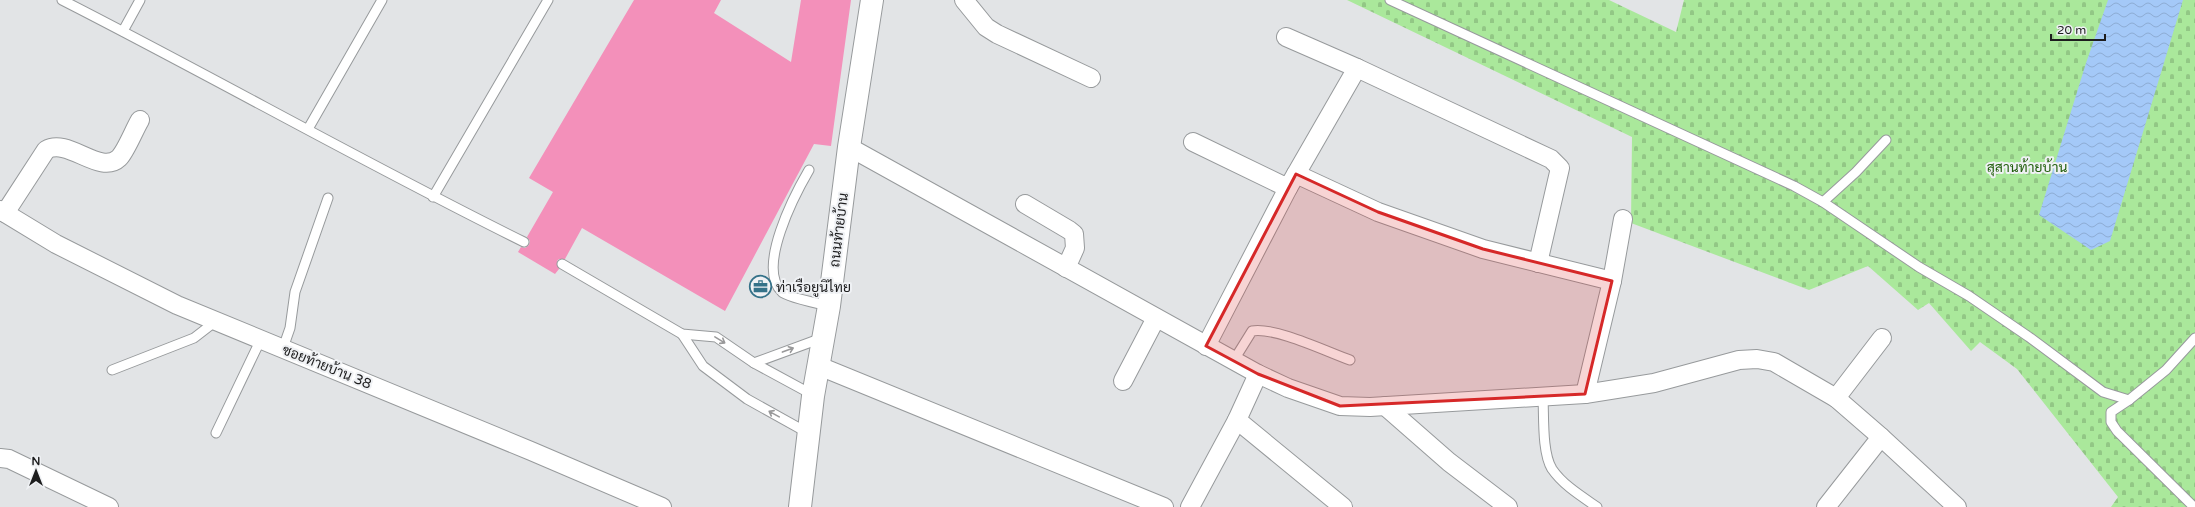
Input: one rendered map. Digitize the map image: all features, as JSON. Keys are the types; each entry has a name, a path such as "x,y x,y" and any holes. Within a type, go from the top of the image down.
{"street":[{"name":"ถนนท้ายบ้าน","path":"800,507 813,396 829,306 849,147 872,0"},
{"path":"964,0 986,27 997,34 1091,78"},
{"path":"1286,37 1357,68 1551,159 1560,168 1538,263"},
{"path":"1206,346 1292,181 1357,68"},
{"path":"3,211 46,150 53,146 60,146 97,161 108,163 119,158 140,120"},
{"path":"1193,142 1292,181 1483,249 1612,281"},
{"path":"849,147 1258,374 1288,388 1340,406 1384,406 1543,398 1585,394 1654,383 1739,360 1757,359 1774,362 1836,398 1957,507"},
{"path":"1025,204 1074,234 1075,248 1066,268"},
{"name":"ซอยท้ายบ้าน 38","path":"3,211 62,248 177,305 662,507"},
{"path":"1585,394 1612,281 1623,219"},
{"path":"1123,381 1156,318"},
{"path":"1836,398 1882,338"},
{"path":"819,366 1164,507"},
{"path":"1190,507 1237,420 1258,374"},
{"path":"1384,406 1449,462 1508,507"},
{"path":"1237,420 1343,507"},
{"path":"1826,507 1881,437"},
{"path":"0,458 9,459 109,507"}],"lane":[{"path":"62,0 308,129 433,197 524,242"},
{"path":"123,31 140,0"},
{"path":"308,129 382,0"},
{"path":"433,197 548,0"},
{"path":"1390,0 1794,186 1823,202 1919,267 1969,296 2029,337 2103,392 2129,400"},
{"path":"1823,202 1856,172 1886,140"},
{"path":"809,170 793,197 780,233 772,270 775,282 783,293 829,306"},
{"path":"283,348 290,328 295,292 328,198"},
{"path":"562,264 682,334 716,336 754,363 813,396"},
{"path":"112,370 194,338 216,321"},
{"path":"1234,360 1252,331 1260,330 1274,332 1350,360"},
{"path":"682,334 702,366 748,399 808,433"},
{"path":"754,363 823,337"},
{"path":"2194,507 2117,431 2112,422 2112,412 2166,370 2195,338"},
{"path":"216,433 261,340"},
{"path":"1543,398 1546,449 1552,468 1566,484 1597,507"}],"highlighted area":[{"path":"1296,174 1378,212 1483,249 1612,281 1585,394 1340,406 1258,374 1206,346"}],"green space":[{"name":"สุสานท้ายบ้าน","path":"1347,0 1609,0 1676,32 1684,0 2195,0 2195,507 2111,507 2118,497 2017,369 1980,342 1971,351 1929,303 1918,310 1868,266 1809,290 1631,223 1632,137"}],"water":[{"path":"2108,0 2183,0 2110,241 2091,250 2039,215 2086,63"}],"building":[{"path":"634,0 721,0 714,13 791,62 801,0 851,0 831,146 814,144 725,311 582,228 565,259 559,259 557,261 559,269 555,274 518,252 521,247 525,248 529,245 530,241 527,237 553,192 529,178"}],"place":[{"name":"ท่าเรือยูนิไทย","path":"760,287"}]}
